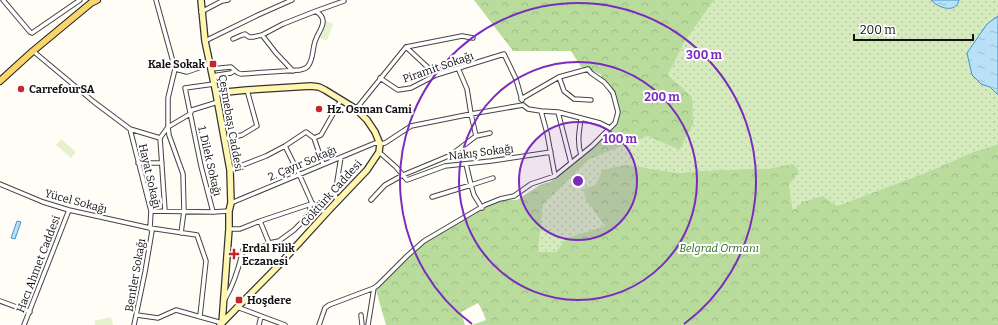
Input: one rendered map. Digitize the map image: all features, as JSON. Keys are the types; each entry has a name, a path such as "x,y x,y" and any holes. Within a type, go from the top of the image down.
{"main road":[{"name":"Çeşmebaşı Caddesi","path":"200,0 204,41 218,102 230,170 231,203 229,211 224,301 221,324"},
{"path":"0,81 33,51 93,1"},
{"path":"216,93 311,86 319,88 325,90 356,109 367,120 375,132 380,144"},
{"name":"Göktürk Caddesi","path":"221,324 278,266 367,170 379,152 380,144"}],"street":[{"path":"3,0 30,32 35,32 80,0"},
{"path":"156,0 175,69 168,98 168,128 169,135 183,174 184,211 181,233"},
{"path":"201,12 222,0 228,0"},
{"path":"204,41 292,0"},
{"path":"233,39 242,35 253,37 262,35 284,24 344,1"},
{"path":"74,5 80,13"},
{"path":"175,69 188,72 210,66 233,68 234,71 241,74 305,69 309,65 313,54 315,40 323,22 320,14 316,11"},
{"path":"262,35 293,71"},
{"path":"356,109 406,47 462,36 473,38"},
{"path":"406,47 436,75"},
{"path":"33,51 94,102 130,129 160,138"},
{"name":"Piramit Sokağı","path":"380,78 398,90 411,88 436,75 504,54 516,79 521,99"},
{"path":"458,68 467,89 476,136"},
{"path":"319,325 325,308 329,305 374,288 406,256 424,241 500,199 514,196 531,184 555,176 592,146 610,128 616,120 618,112 612,93 607,85 588,70 559,77 521,99 523,105 528,109 558,112 600,123 610,128"},
{"path":"212,76 231,73 234,71"},
{"path":"559,77 564,90 574,99 591,100"},
{"name":"1. Dilek Sokağı","path":"213,212 201,166 185,88 214,84"},
{"path":"225,139 242,135 257,126 247,90"},
{"path":"314,138 321,135 340,100"},
{"path":"165,211 160,138 168,128 190,114 192,110 218,102"},
{"path":"380,144 385,143 411,126 523,105"},
{"path":"540,111 547,133 555,176"},
{"path":"558,112 572,163"},
{"path":"580,118 578,139 581,155"},
{"name":"Hayat Sokağı","path":"130,129 151,211 150,228"},
{"path":"230,170 266,156 285,146 306,132 314,138 324,164"},
{"path":"371,200 385,185 403,175 451,154 476,136 490,133"},
{"name":"2. Çayır Sokağı","path":"231,203 375,143 380,144"},
{"path":"224,301 234,280 243,250 258,250 269,243 279,241 294,230 310,211 311,204 299,174 285,146"},
{"path":"379,152 403,175"},
{"name":"Nakış Sokağı","path":"403,175 407,180 445,166 551,152"},
{"path":"337,202 335,194 341,157"},
{"path":"138,163 162,163"},
{"path":"466,164 474,195 482,208"},
{"path":"432,197 493,178"},
{"name":"Yücel Sokağı","path":"0,184 43,202 69,210 150,228 197,235 206,261 200,316"},
{"path":"229,229 240,229 311,204 326,213"},
{"name":"Hacı Ahmet Caddesi","path":"24,325 69,210"},
{"path":"151,211 229,211"},
{"path":"260,221 269,243"},
{"name":"Bentler Sokağı","path":"134,325 152,231 150,228"},
{"path":"368,325 374,288"},
{"path":"0,301 30,312"},
{"path":"237,308 285,325"},
{"path":"137,315 158,318 176,310 200,316 221,324"},
{"path":"361,315 362,325"},
{"path":"259,325 261,316"}],"green space":[{"name":"Belgrad Ormanı","path":"474,0 714,0 684,43 668,75 692,97 693,124 679,150 648,136 590,159 543,204 538,252 556,252 566,238 605,226 586,200 583,189 596,183 602,170 626,165 679,173 696,171 767,169 793,164 799,171 789,185 793,211 803,202 823,196 837,206 930,171 973,152 998,144 998,325 472,325 486,320 478,303 461,312 465,325 386,325 376,290 396,266 426,241 477,210 502,200 517,200 540,185 550,182 590,147 614,122 616,109 609,89 600,74 581,67 571,51 513,51"},
{"path":"714,0 998,0 998,144 973,152 930,171 837,206 823,196 793,212 789,185 793,165 767,169 696,171 679,173 626,165 594,186 584,189 605,226 566,238 556,252 538,252 542,204 590,159 648,136 679,150 668,75 684,43"},
{"path":"326,21 333,24 327,41 320,38"},
{"path":"61,139 76,152 71,158 56,145"},
{"path":"111,317 113,325 95,325 94,321"}],"water":[{"path":"931,0 959,0 954,7 946,8 934,3"},
{"path":"998,16 998,95 990,87 981,84 972,75 967,53 987,24"},
{"path":"17,221 21,222 15,239 11,238"}],"place":[{"name":"Kale Sokak","path":"213,64"},
{"name":"CarrefourSA","path":"21,89"},
{"name":"Hz. Osman Cami","path":"319,109"},
{"name":"Erdal Filik Eczanesi","path":"234,254"},
{"name":"Hoşdere","path":"239,300"}]}
